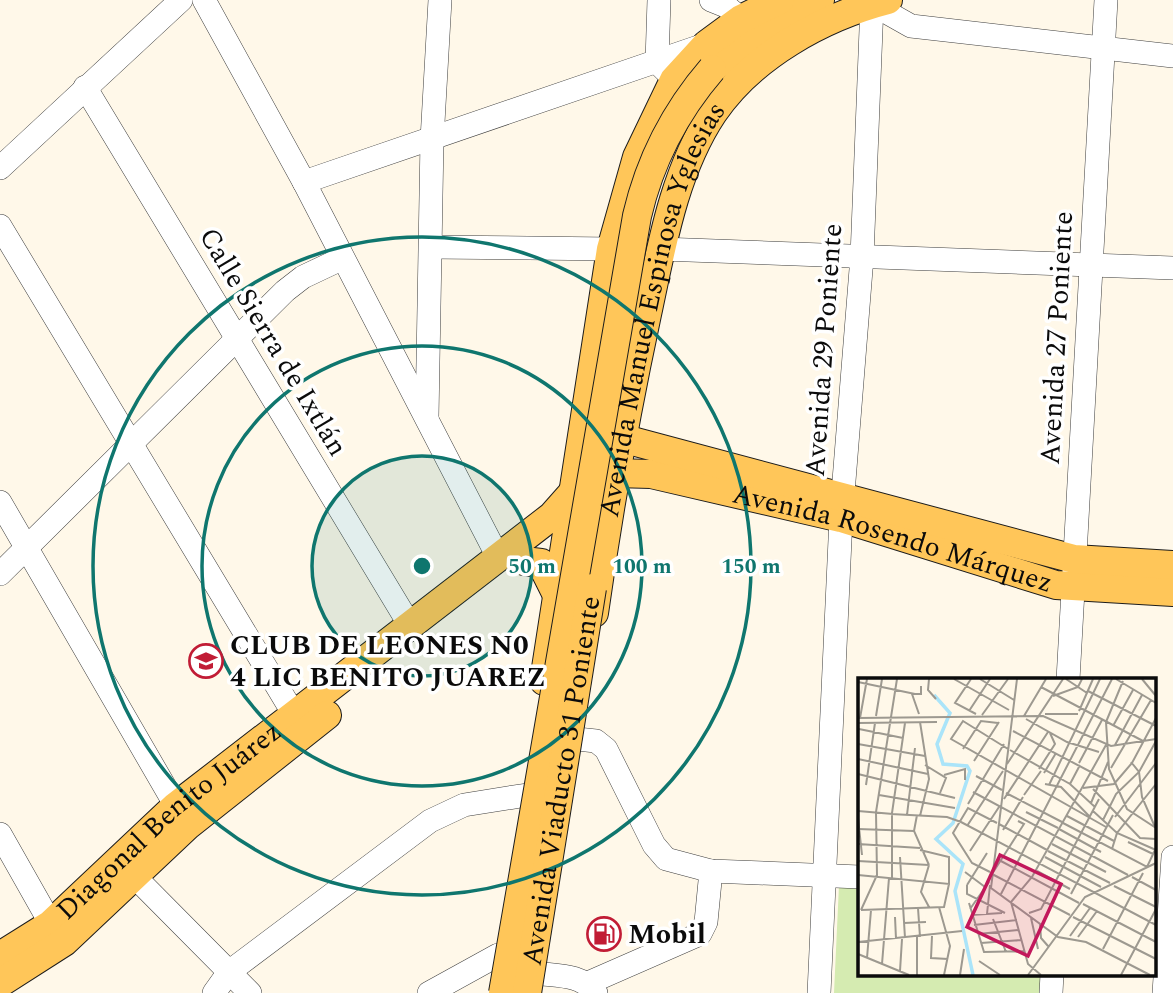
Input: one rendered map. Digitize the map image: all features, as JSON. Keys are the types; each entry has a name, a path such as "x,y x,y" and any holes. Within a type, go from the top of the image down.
{"main road":[{"name":"Avenida Manuel Espinosa Yglesias","path":"537,987 577,739 581,513 611,249 637,157 666,71 715,64 741,19 780,0"},
{"name":"Avenida Manuel Espinosa Yglesias","path":"614,473 661,249 695,143 715,111 752,69 821,11 880,2"},
{"name":"Avenida Viaducto 31 Poniente","path":"503,993 637,216 654,157 689,95 715,64 761,47 821,11"},
{"name":"Avenida Viaducto 31 Poniente","path":"537,987 647,245 667,166 693,116 715,64"},
{"name":"Diagonal Benito Juárez","path":"581,513 621,438"},
{"name":"Avenida Rosendo Márquez","path":"621,438 842,506 1056,585 1073,573 1173,565"},
{"name":"Diagonal Benito Juárez","path":"0,956 51,925 176,806 411,627 581,513 614,473"},
{"name":"Avenida Rosendo Márquez","path":"614,473 651,474 842,506"},
{"path":"581,513 613,499 635,479 651,474"},
{"name":"Avenida Manuel Espinosa Yglesias","path":"491,993 527,795 556,593 581,513"},
{"name":"Diagonal Benito Juárez","path":"0,983 50,954 187,826 511,559"},
{"path":"511,559 541,563 556,593"},
{"name":"Avenida Rosendo Márquez","path":"1073,573 1173,592"},
{"path":"18,993 44,967 50,954"}],"street":[{"path":"0,168 181,0"},
{"path":"204,0 304,183 426,419 511,559"},
{"path":"426,419 432,247 432,140 440,0"},
{"path":"304,183 432,140 666,71 660,0"},
{"path":"711,0 726,6 741,19"},
{"name":"Avenida 27 Poniente","path":"1068,678 1106,0"},
{"path":"880,2 911,26 1173,56"},
{"name":"Avenida 29 Poniente","path":"819,993 842,506 880,2"},
{"name":"Calle Sierra de Ixtlán","path":"85,87 411,627"},
{"path":"0,226 295,716"},
{"path":"432,247 611,249"},
{"path":"661,249 1173,268"},
{"path":"0,574 285,291 303,277 341,259"},
{"path":"0,502 176,806"},
{"path":"577,739 596,741 606,749 659,854 666,859 711,871 858,877"},
{"path":"214,993 229,972 429,821 464,805 527,795"},
{"path":"0,834 51,925"},
{"path":"1164,993 1166,894 1173,857"},
{"path":"537,987 573,977 592,988 700,934 706,922 711,871"},
{"path":"135,877 250,993"},
{"path":"429,993 498,955"}],"green space":[{"path":"839,885 858,886 858,976 1043,976 1042,993 834,993"}],"place":[{"name":"CLUB DE LEONES N0 4 LIC BENITO JUAREZ","path":"206,661"},
{"name":"Mobil","path":"604,934"}]}
